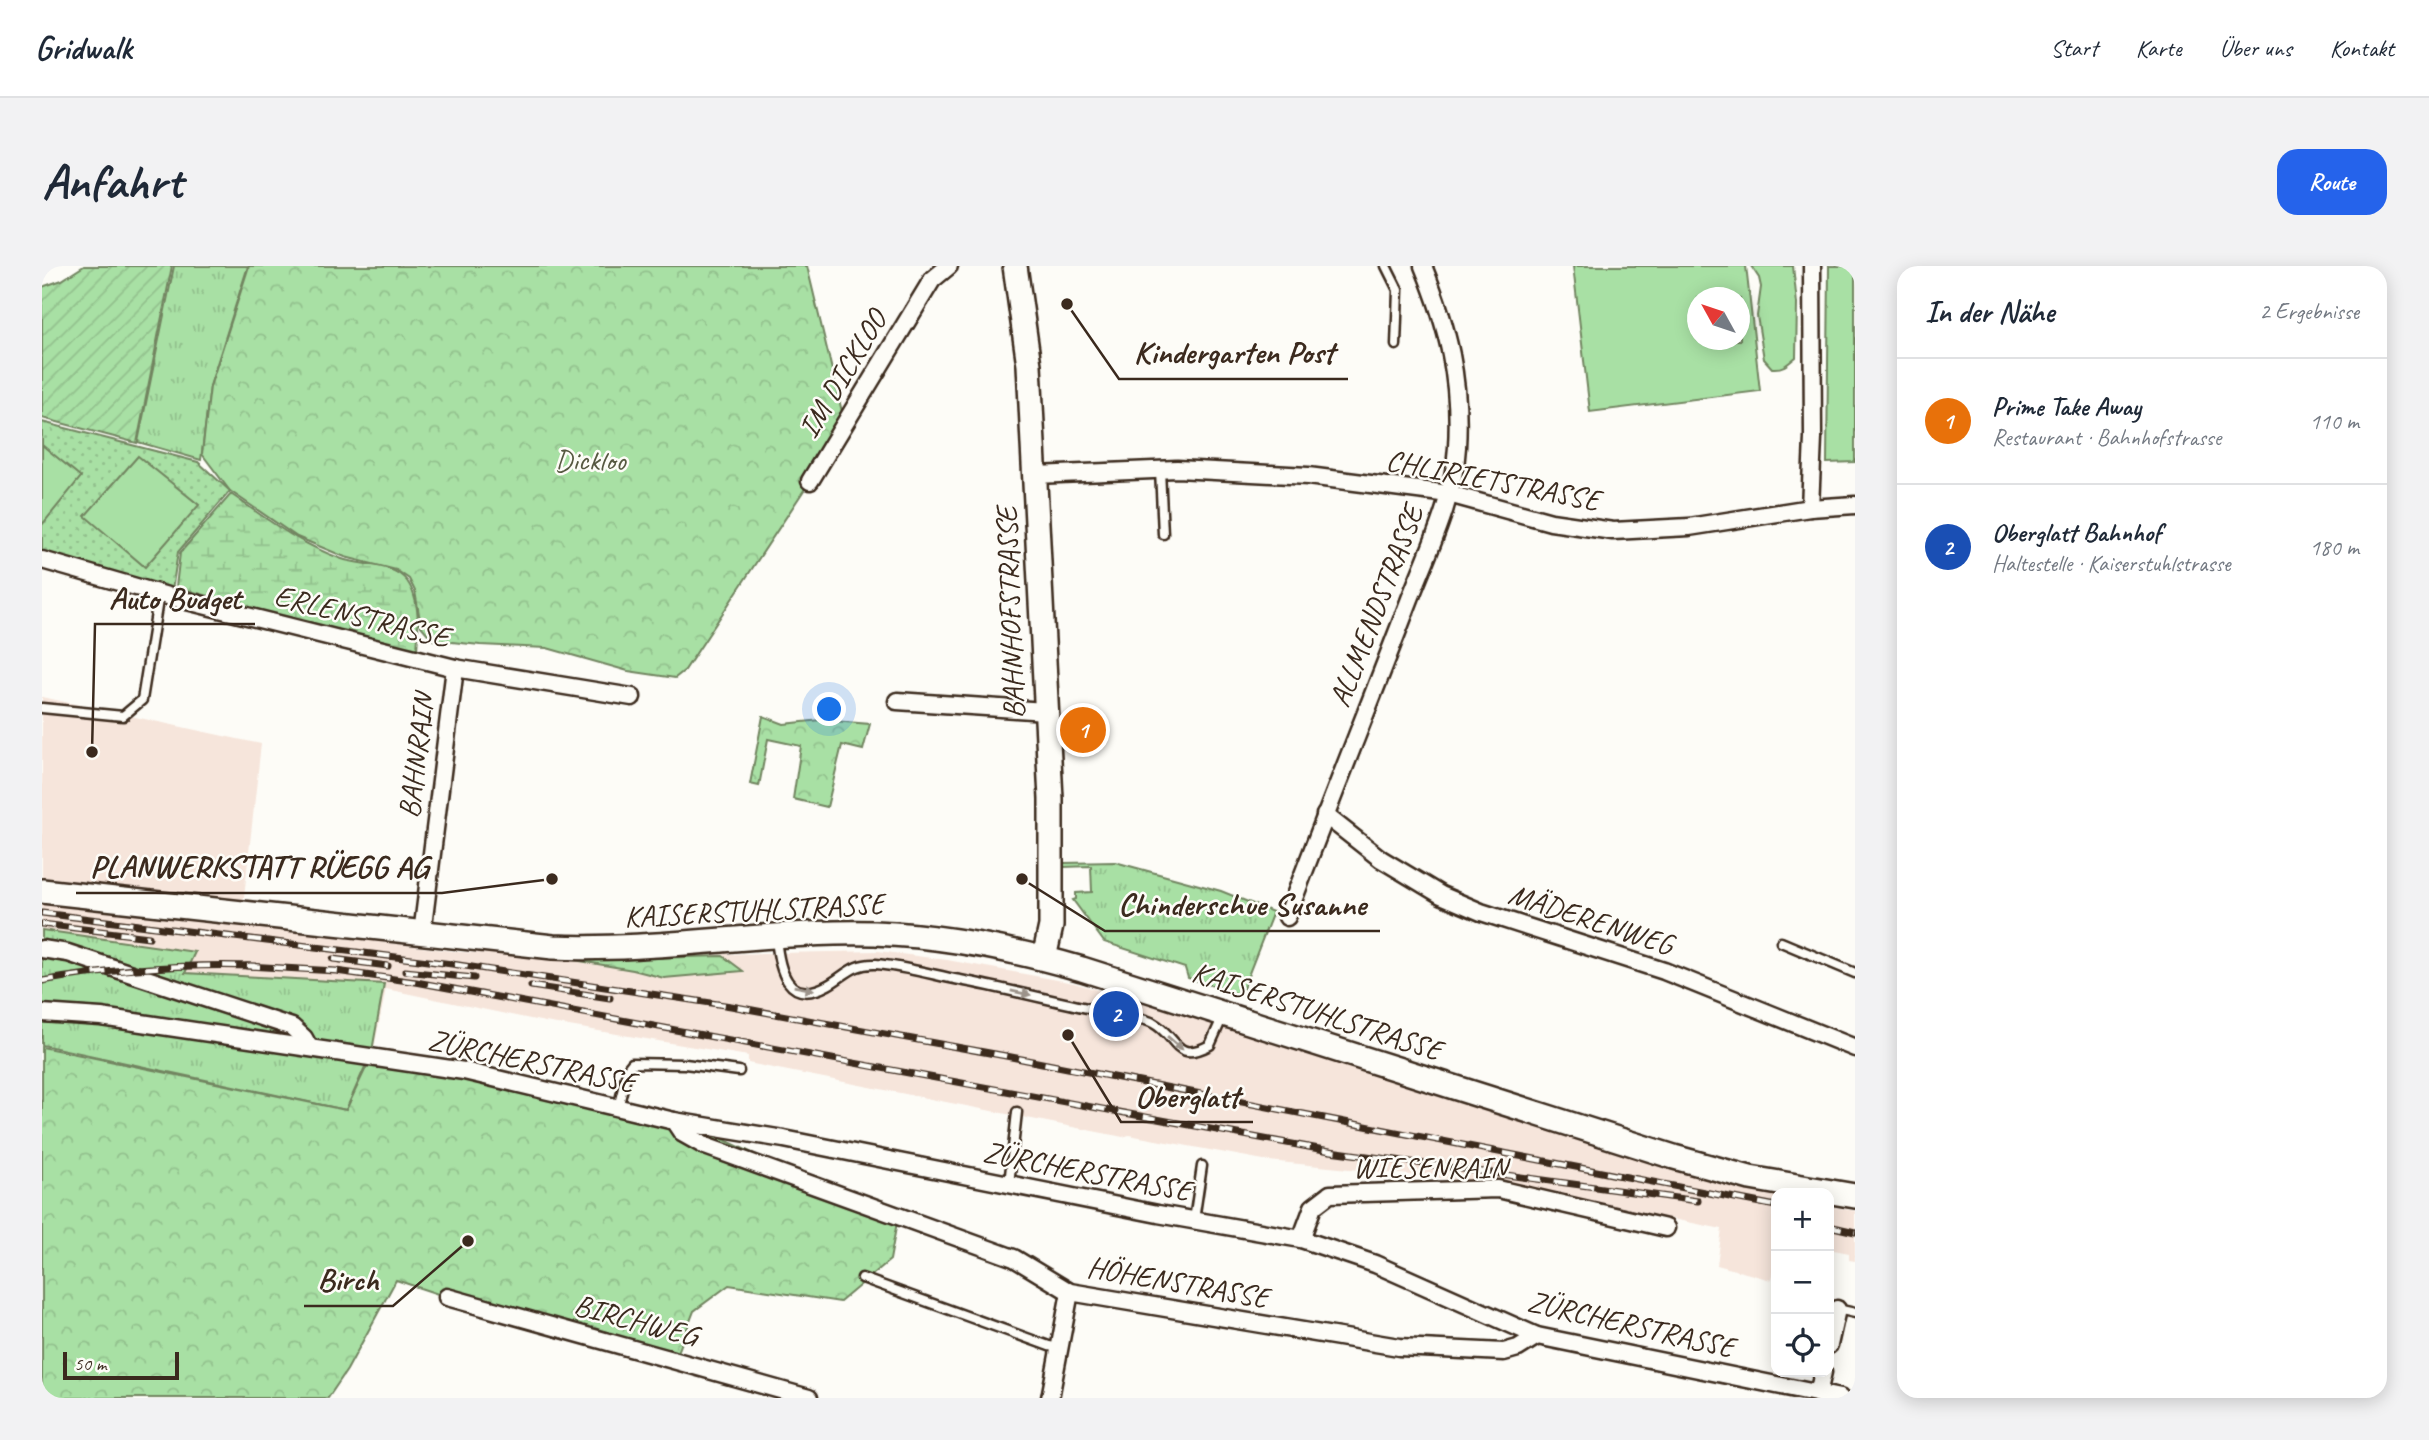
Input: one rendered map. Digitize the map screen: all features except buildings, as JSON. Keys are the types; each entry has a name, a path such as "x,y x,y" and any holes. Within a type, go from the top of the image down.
{"main road":[{"name":"BAHNHOFSTRASSE","path":"1015,266 1029,365 1051,799 1051,926 1044,958"},
{"name":"KAISERSTUHLSTRASSE","path":"42,891 422,934 597,949 637,948 775,935 837,933 884,934 984,945 1044,958 1224,1013 1674,1157 1750,1178 1855,1196"}],"street":[{"name":"IM DICKLOO","path":"810,481 932,280 949,266"},
{"name":"ALLMENDSTRASSE","path":"1287,917 1448,494 1457,450 1458,398 1451,347 1440,307 1423,266"},
{"path":"1810,508 1813,438 1812,266"},
{"name":"CHLIRIETSTRASSE","path":"1036,475 1160,470 1245,471 1308,476 1448,494 1551,522 1613,531 1689,527 1810,508 1855,505"},
{"name":"ERLENSTRASSE","path":"42,560 159,594 455,668 632,697"},
{"name":"BAHNRAIN","path":"422,934 455,668"},
{"path":"897,702 1046,711"},
{"name":"MÄDERENWEG","path":"1325,815 1381,859 1441,895 1481,912 1664,971 1855,1048"},
{"path":"42,949 68,953 292,1027 309,1047"},
{"name":"ZÜRCHERSTRASSE","path":"42,1013 101,1017 464,1070 674,1121 784,1139 1301,1239 1375,1264 1537,1336 1840,1398"},
{"name":"HÖHENSTRASSE","path":"674,1121 682,1133 705,1146 1014,1258 1070,1292 1399,1347 1504,1352 1518,1348 1537,1336"},
{"name":"WIESENRAIN","path":"1301,1239 1313,1207 1330,1194 1498,1189 1666,1228"},
{"path":"1050,1398 1070,1292"},
{"name":"BIRCHWEG","path":"447,1297 809,1398"},
{"path":"1834,1322 1837,1309"},
{"path":"1818,1394 1822,1377"}],"lane":[{"path":"1386,266 1398,290 1396,345"},
{"path":"1160,470 1163,534"},
{"path":"42,708 123,716 142,700 159,594"},
{"path":"775,935 782,973 787,982 797,989 816,990 855,966 876,964 1153,1023 1181,1050 1188,1052 1210,1045 1224,1013"},
{"path":"1781,942 1855,973"},
{"path":"618,1108 628,1068 632,1063 685,1064 739,1071"},
{"path":"1009,1184 1017,1112"},
{"path":"1194,1220 1202,1166"},
{"path":"862,1278 1059,1348"},
{"path":"1837,1309 1855,1313"}],"shaded area":[{"path":"42,697 261,744 241,924 460,952 608,960 878,951 947,960 1074,983 1277,1042 1611,1149 1771,1194 1771,1280 1717,1265 1722,1229 1500,1184 1269,1161 1129,1135 1123,1137 748,1063 748,1056 545,1022 386,989 373,1053 373,984 42,968"},
{"path":"1834,1207 1855,1211 1855,1261 1849,1260 1849,1253 1834,1250"}],"green space":[{"path":"84,266 172,266 137,443 42,418 42,287 62,280"},
{"path":"174,266 248,266 210,386 201,460 138,442"},
{"name":"Dickloo","path":"249,266 807,266 843,416 810,481 685,670 675,678 628,671 547,648 433,640 421,626 415,591 409,579 396,570 345,557 297,537 230,491 202,454 210,387"},
{"path":"1573,266 1746,266 1748,287 1687,287 1687,350 1750,350 1750,302 1760,391 1590,412"},
{"path":"1751,266 1793,266 1797,304 1796,357 1782,367 1772,368 1764,359 1757,316 1761,287"},
{"path":"1829,266 1855,266 1855,462 1827,463"},
{"path":"42,422 198,462 230,491 178,552 171,597 42,560"},
{"path":"42,445 81,477 42,525"},
{"path":"138,456 199,505 145,567 85,516"},
{"path":"231,494 284,531 326,553 386,568 401,575 411,588 416,605 417,650 176,587 180,553"},
{"path":"763,716 784,724 821,720 870,724 863,750 842,745 827,807 793,799 801,746 768,739 759,786 750,784"},
{"path":"1115,862 1221,891 1273,912 1242,991 1238,994 1188,978 1185,968 1104,942 1073,900 1076,899 1076,893 1092,892 1091,866 1064,867 1064,863"},
{"path":"42,930 195,952 185,973 384,984 372,1051 346,1110 42,1045"},
{"path":"723,956 743,971 664,978 574,960"},
{"path":"42,1047 346,1110 373,1053 681,1119 897,1222 890,1260 840,1302 729,1285 694,1311 677,1355 447,1297 396,1280 347,1370 328,1398 42,1398"}],"railway":[{"path":"42,913 452,964 731,1006 1006,1056 1771,1205"},
{"path":"42,924 149,937"},
{"path":"333,959 388,966"},
{"path":"247,966 336,971 416,982 1330,1151 1698,1201"},
{"path":"42,981 148,968 255,966"},
{"path":"405,971 474,978"},
{"path":"531,986 610,998"},
{"path":"1834,1227 1855,1232"}],"place":[{"name":"Kindergarten Post","path":"1067,304"},
{"name":"Prime Take Away","path":"1083,730"},
{"name":"Auto Budget","path":"92,752"},
{"name":"PLANWERKSTATT RÜEGG AG","path":"552,879"},
{"name":"Chinderschue Susanne","path":"1022,879"},
{"name":"Oberglatt Bahnhof","path":"1116,1014"},
{"name":"Oberglatt","path":"1068,1035"},
{"name":"Birch","path":"468,1241"}]}
